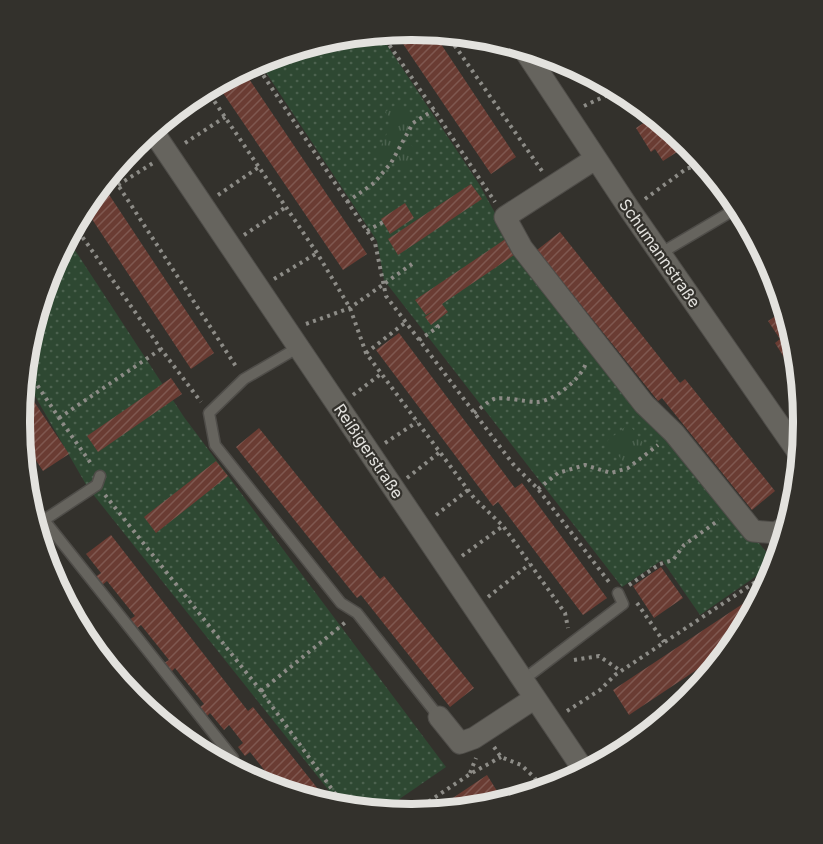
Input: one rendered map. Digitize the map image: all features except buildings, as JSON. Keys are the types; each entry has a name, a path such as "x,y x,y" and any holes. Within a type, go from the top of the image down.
{"street":[{"name":"Schumannstraße","path":"531,60 595,159 792,444"},
{"name":"Reißigerstraße","path":"157,138 580,764"},
{"path":"595,159 505,217 522,248 644,404 674,433 734,509 753,531 777,533"},
{"path":"439,717 460,743 474,738 535,698"}],"lane":[{"path":"661,253 730,212"},
{"path":"293,339 244,379 208,413 215,445 341,603 357,613 439,717"},
{"path":"43,521 98,480"},
{"path":"46,530 233,758"},
{"path":"523,680 623,604 618,593"}],"path":[{"path":"387,41 505,217"},
{"path":"453,43 553,187"},
{"path":"261,72 375,243 386,296 513,464 538,489 618,593 660,564 673,560 684,545 734,509"},
{"path":"567,114 607,95"},
{"path":"212,98 317,253 350,308 366,353 474,498 503,526 566,613 571,643"},
{"path":"347,202 374,183 391,163 413,123 434,110"},
{"path":"118,185 225,117"},
{"path":"630,210 686,169 694,166"},
{"path":"203,205 259,167"},
{"path":"115,183 244,379"},
{"path":"230,245 286,207"},
{"path":"367,231 383,222"},
{"path":"80,233 208,413"},
{"path":"259,289 317,253"},
{"path":"293,339 350,308 412,264"},
{"path":"366,353 406,322"},
{"path":"419,340 438,327 434,322"},
{"path":"474,412 494,399 538,403 555,396 575,381 584,370 594,340"},
{"path":"59,418 161,349"},
{"path":"339,407 381,374"},
{"path":"32,378 98,480 261,691 337,796"},
{"path":"370,453 417,422"},
{"path":"538,489 558,472 585,465 611,473 627,468 674,433"},
{"path":"394,488 440,452"},
{"path":"420,527 468,490"},
{"path":"447,568 503,526"},
{"path":"474,608 530,564"},
{"path":"551,721 600,690 615,675 759,579"},
{"path":"623,604 633,597 664,642"},
{"path":"261,691 357,613"},
{"path":"553,657 576,661 599,656 621,671"},
{"path":"474,738 494,747 501,757 521,765 537,782"},
{"path":"426,803 470,774 501,757"}],"green space":[{"path":"384,41 479,184 518,254 648,405 769,555 762,572 700,615 662,560 622,587 384,280 377,241 265,71 313,53"},
{"path":"399,103 413,123 403,141 414,147 406,169 376,156 392,123 385,112"},
{"path":"73,246 184,417 446,767 393,803 332,795 88,488 32,390 43,323 50,299"},
{"path":"629,424 649,451 628,468 607,441"}]}
